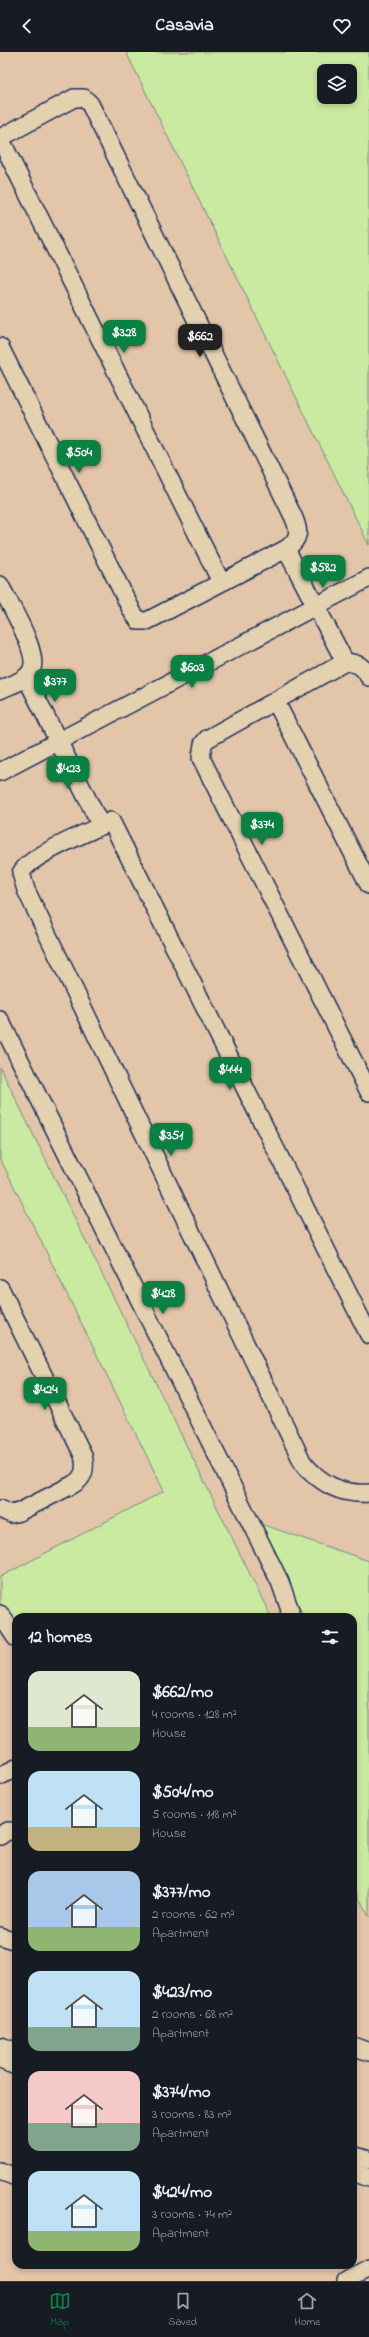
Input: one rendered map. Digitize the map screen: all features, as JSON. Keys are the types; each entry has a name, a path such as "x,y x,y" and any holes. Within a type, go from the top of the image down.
{"street":[{"path":"0,347 135,617 139,621 147,622 286,549 297,539 297,525 90,104 84,98 74,98 0,138 221,582"},
{"path":"286,549 345,662"},
{"path":"0,772 369,578"},
{"path":"0,585 33,653 32,670 26,677 0,690"},
{"path":"369,677 363,667 356,663 345,662 276,702 207,739 203,744 201,758 369,1092"},
{"path":"26,677 101,826"},
{"path":"276,702 369,885"},
{"path":"369,1335 111,821 24,866 21,873 22,880 303,1463 324,1484 351,1493 369,1493"},
{"path":"0,1020 280,1582 290,1610 290,1613"},
{"path":"0,1288 83,1455 85,1465 84,1474 79,1481 26,1509 11,1514 0,1509"},
{"path":"0,1614 12,1632"},
{"path":"0,1776 12,1770"},
{"path":"0,1836 7,1831 12,1831"},
{"path":"0,1936 12,1940"},
{"path":"0,2046 12,2050"},
{"path":"357,2048 369,2052"},
{"path":"0,2060 12,2064"},
{"path":"357,2156 369,2160"},
{"path":"0,2172 12,2176"},
{"path":"357,2174 369,2178"},
{"path":"346,2281 369,2269"}],"green space":[{"path":"126,52 369,52 369,545"},
{"path":"0,1067 269,1613 12,1613 12,1621 0,1604 0,1577 164,1491 0,1158"},
{"path":"258,1523 369,1561 369,1917 357,1894 357,1613 302,1613"}]}
